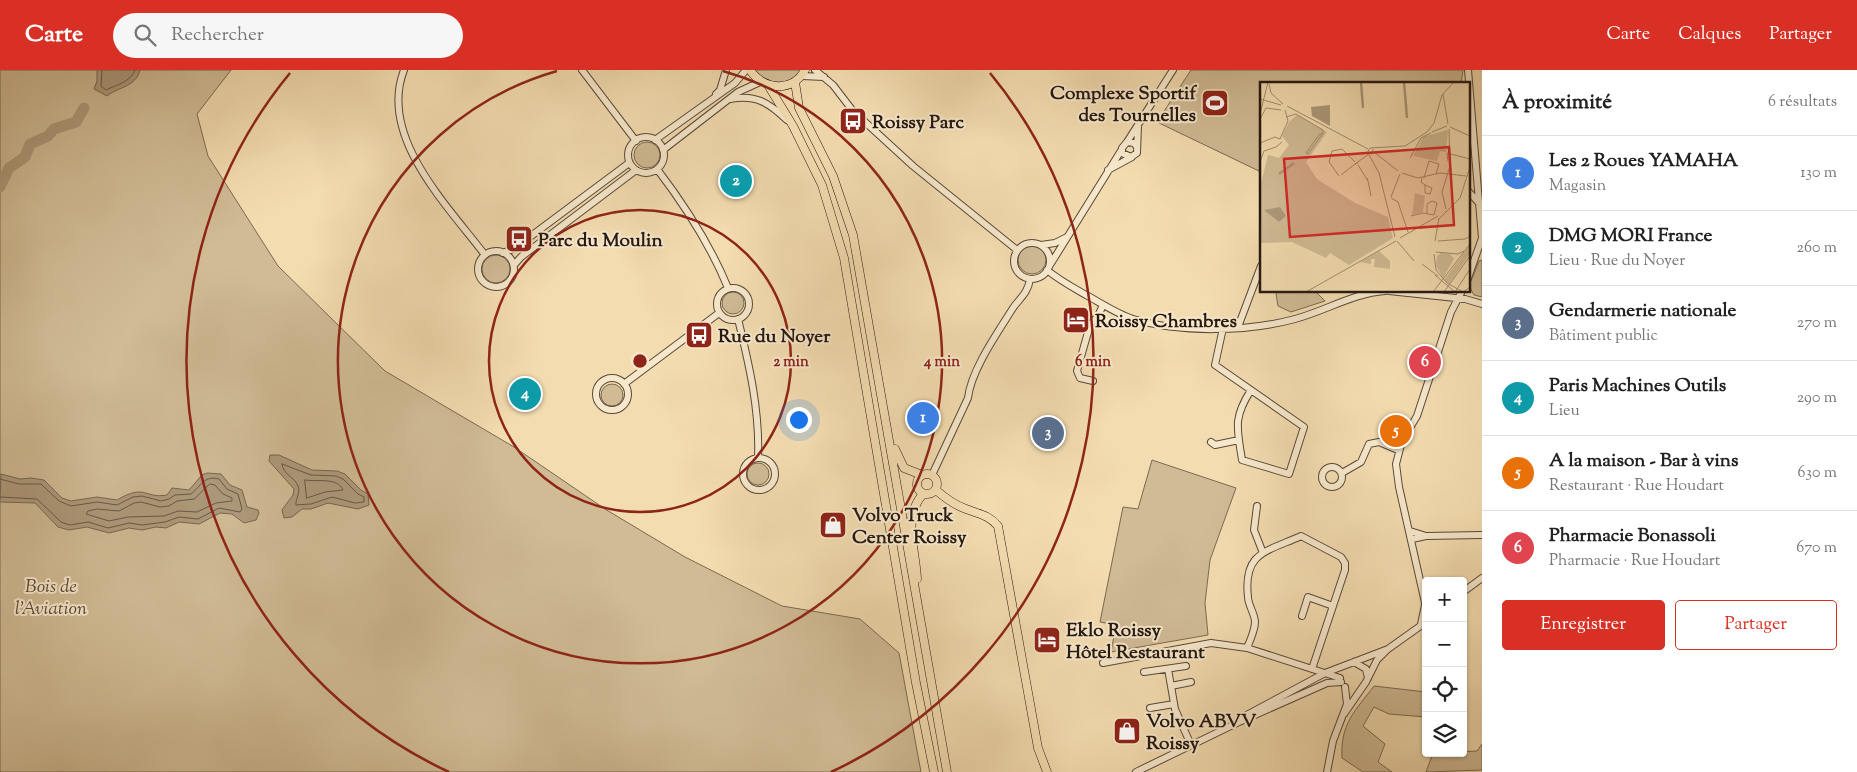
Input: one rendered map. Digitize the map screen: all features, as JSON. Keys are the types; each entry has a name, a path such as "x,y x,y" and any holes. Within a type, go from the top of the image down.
{"main road":[{"path":"748,70 764,84 793,126 822,185 844,258 916,683 934,772"},
{"path":"764,84 786,86 795,82 804,73"},
{"path":"795,82 799,108 833,176 853,235 947,772"},
{"path":"885,411 897,457 904,468 922,475 932,475 937,480 936,490"},
{"path":"922,475 916,483 918,489 923,494 930,494 936,490"},
{"path":"936,490 948,500 966,510 992,518 998,526 1001,534 1038,748 1047,772"},
{"path":"918,602 917,567 911,521 913,510 923,494"}],"street":[{"path":"404,70 398,90 398,108 409,148 425,176 485,255"},
{"path":"582,70 636,141"},
{"path":"705,105 720,90 726,70"},
{"path":"655,140 735,83 748,70"},
{"path":"815,70 824,77 853,111 913,166 1017,250"},
{"path":"1068,236 1055,244 1027,243 1017,250 1014,256 1015,268 1018,273 1030,279 1040,277 1049,267 1068,236 1107,171 1173,70"},
{"path":"804,73 824,77"},
{"path":"663,150 748,85 764,84"},
{"path":"1470,87 1482,241 1470,273"},
{"path":"729,100 742,97 768,102 793,126"},
{"path":"1107,171 1132,157 1137,152 1138,124"},
{"path":"645,138 655,140 663,150 662,161 657,169 647,173 636,170 629,163 628,153 636,141 645,138"},
{"path":"1127,142 1134,143 1137,148"},
{"path":"1122,149 1126,157 1132,157"},
{"path":"629,163 515,248 503,253 491,252 485,255 479,262 478,272 487,286 498,288 509,282 514,265 521,257 636,170"},
{"path":"657,169 692,216 717,261 728,288"},
{"path":"1470,193 1479,204"},
{"path":"1040,244 1048,252 1049,267 1055,277 1103,305 1126,316 1145,321 1191,328 1259,326 1294,319 1355,294 1376,292"},
{"path":"503,253 512,260 514,265"},
{"path":"1238,327 1260,269"},
{"path":"932,475 968,398 969,388 984,357 1014,306 1025,294 1030,279"},
{"path":"728,288 738,288 748,298 748,308 738,319 728,319 719,313 717,298 728,288"},
{"path":"1396,292 1457,299 1482,304"},
{"path":"1422,591 1412,539 1398,486 1396,464 1398,450 1417,416 1457,299 1461,292"},
{"path":"1093,381 1080,378 1077,371 1090,325 1098,316 1103,305"},
{"path":"624,384 719,313"},
{"path":"738,319 753,389 759,442 758,458"},
{"path":"1224,328 1215,365 1251,390 1304,427 1289,474 1242,460 1237,426 1240,407 1251,390"},
{"path":"616,379 624,384 628,394 622,407 610,410 600,404 597,392 602,383 616,379"},
{"path":"1211,442 1214,445 1239,440"},
{"path":"1342,472 1361,462 1369,444 1379,442 1398,450"},
{"path":"758,458 768,461 775,474 768,487 758,490 748,486 743,472 748,462 758,458"},
{"path":"1257,506 1254,530 1263,553"},
{"path":"1410,531 1426,536"},
{"path":"1412,539 1426,536 1482,535"},
{"path":"1248,648 1256,622 1248,598 1247,572 1250,564 1263,553 1301,536 1341,558 1345,563 1345,570 1312,669"},
{"path":"1467,589 1482,578"},
{"path":"1302,616 1308,597 1333,606"},
{"path":"1344,714 1364,686 1377,660 1388,649 1422,624"},
{"path":"1103,663 1196,644 1211,643 1248,648 1325,673 1353,690 1364,686"},
{"path":"1239,722 1243,717 1325,673 1388,649"},
{"path":"1354,662 1366,669 1368,678"},
{"path":"1327,772 1333,741 1347,704 1342,682 1345,665"},
{"path":"1144,672 1186,666"},
{"path":"1168,669 1174,704 1191,745"},
{"path":"1171,686 1191,682"},
{"path":"1136,772 1239,722 1327,683 1342,682"},
{"path":"1150,708 1174,704"}],"green space":[{"name":"Bois de l'Aviation","path":"0,70 231,70 197,114 208,156 278,266 385,371 514,447 605,509 685,557 782,606 860,619 899,653 921,772 0,772"},
{"path":"755,70 802,70 796,76 784,82 772,82"},
{"name":"Complexe Sportif des Tournelles","path":"1191,70 1463,70 1461,82 1260,82 1260,172 1157,122"},
{"path":"647,142 656,146 660,155 656,164 647,168 638,164 634,155 638,146"},
{"path":"1032,246 1042,250 1046,260 1042,270 1032,274 1022,270 1018,260 1022,250"},
{"path":"496,255 506,259 510,269 506,279 496,283 486,279 482,269 486,259"},
{"path":"1482,260 1482,297 1474,295 1470,288 1479,261"},
{"path":"733,292 741,295 744,303 741,311 733,314 725,311 722,303 725,295"},
{"path":"1277,292 1316,292 1325,301 1291,312 1278,306"},
{"path":"612,384 620,387 623,395 620,403 612,406 604,403 601,395 604,387"},
{"path":"1152,460 1236,488 1210,560 1205,603 1208,635 1111,652 1116,625 1100,622 1123,507 1138,509"},
{"path":"754,463 762,463 769,470 769,478 762,485 754,485 747,478 747,470"},
{"path":"1374,686 1422,692 1422,717 1389,714 1374,707 1363,726 1385,744 1378,762 1392,772 1363,772 1342,758 1343,736 1355,711"},
{"path":"1482,744 1482,770 1426,772 1432,757 1467,757 1467,751 1477,751"}],"water":[{"path":"97,70 140,70 135,80 107,96 94,89 97,81"},
{"path":"270,455 279,455 312,470 337,471 345,474 361,490 368,494 369,505 358,509 328,503 311,509 302,509 292,517 284,518 282,510 293,495 294,489 269,461"},
{"path":"207,473 221,474 230,485 242,490 247,507 258,510 259,513 256,520 244,523 232,514 220,513 199,524 179,522 166,528 156,527 142,530 129,528 109,533 87,527 69,530 58,527 35,503 0,502 1,474 20,479 44,480 62,498 71,501 97,497 117,500 140,492 159,496 167,495 172,488 189,490 202,475"}],"waterway":[{"path":"0,187 9,168 25,157 30,144 48,136 54,129 76,122 84,108"}],"place":[{"name":"Complexe Sportif des Tournelles","path":"1215,103"},
{"name":"Roissy Parc","path":"853,121"},
{"name":"DMG MORI France","path":"736,181"},
{"name":"Parc du Moulin","path":"519,239"},
{"name":"Roissy Chambres","path":"1076,320"},
{"name":"Rue du Noyer","path":"699,335"},
{"name":"Pharmacie Bonassoli","path":"1425,362"},
{"name":"Paris Machines Outils","path":"525,394"},
{"name":"Les 2 Roues YAMAHA","path":"923,418"},
{"name":"A la maison - Bar à vins","path":"1396,431"},
{"name":"Gendarmerie nationale","path":"1048,433"},
{"name":"Volvo Truck Center Roissy","path":"833,525"},
{"name":"Eklo Roissy Hôtel Restaurant","path":"1047,640"},
{"name":"Volvo ABVV Roissy","path":"1127,731"}]}
